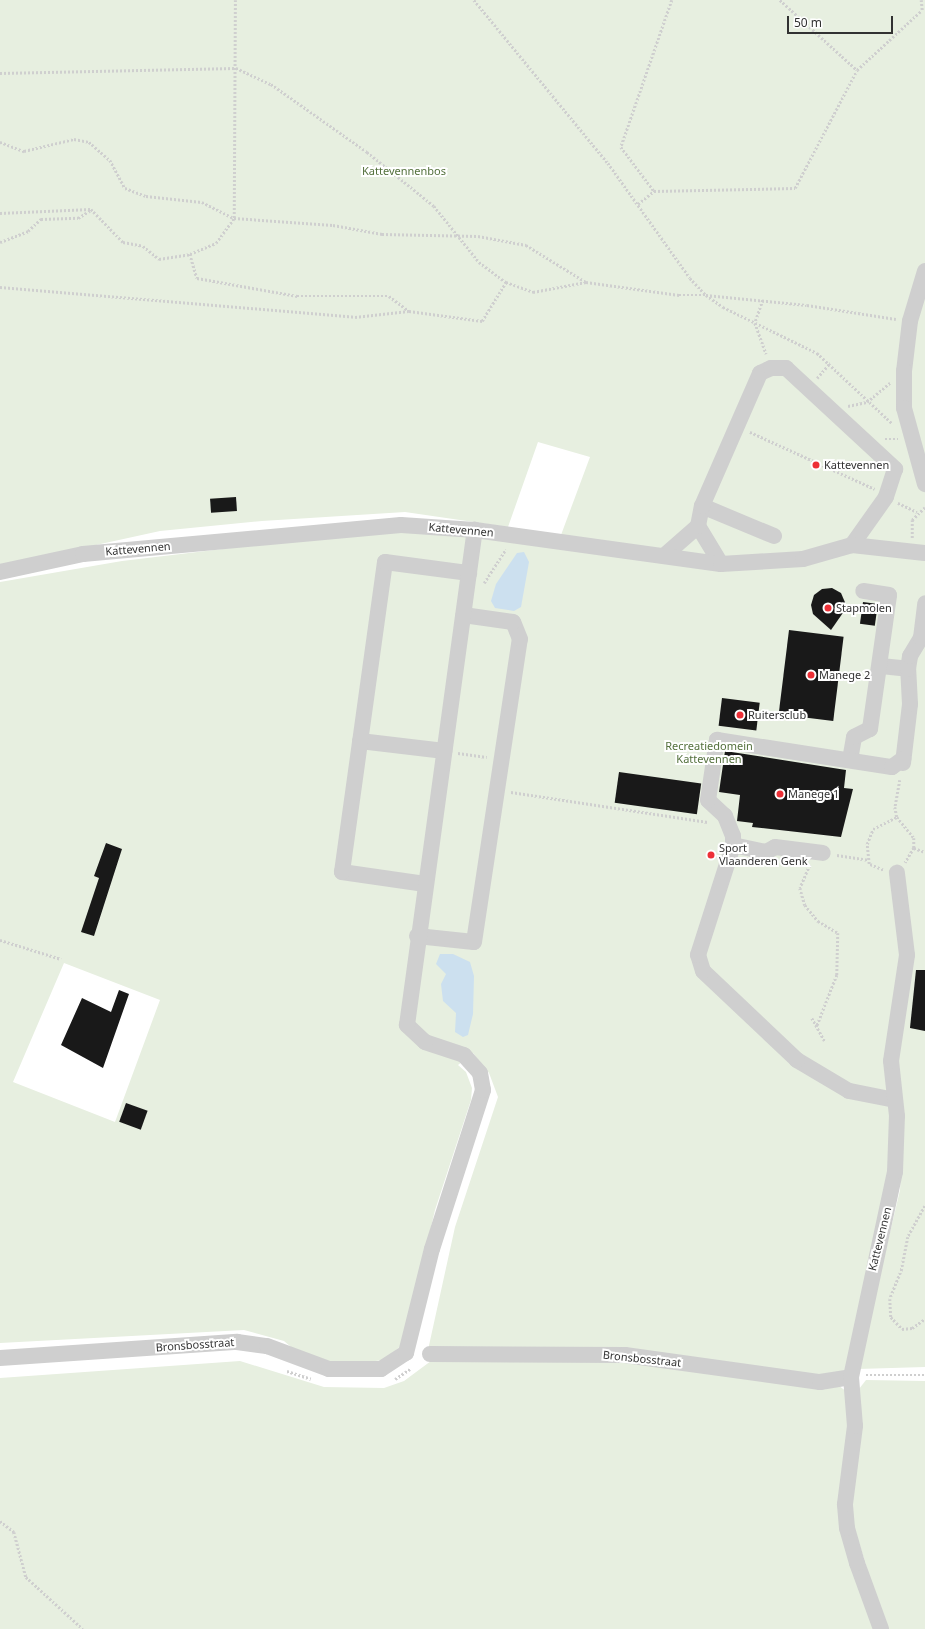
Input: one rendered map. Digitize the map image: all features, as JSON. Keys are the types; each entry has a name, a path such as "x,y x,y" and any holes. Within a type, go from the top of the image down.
{"street":[{"path":"925,271 910,321 904,371 904,408 910,439 925,484"},
{"path":"665,555 698,526 702,506 760,373 771,368 786,368 895,469 886,497 852,545"},
{"path":"702,506 774,536"},
{"name":"Kattevennen","path":"0,572 83,554 393,525 475,530 665,555 721,564 803,559 852,545 885,546 923,552"},
{"path":"698,526 721,564"},
{"path":"463,615 513,622 520,639 474,942 417,936 475,530"},
{"path":"425,884 342,872 385,562 469,573"},
{"path":"850,760 854,737 870,729 881,666 889,595 863,591"},
{"path":"895,1100 849,1091 797,1060 703,971 698,956 733,845 728,825 708,800 717,740 892,767 903,761 910,704 908,668 910,656 921,638 925,603"},
{"path":"881,666 908,668"},
{"path":"360,741 444,751"},
{"path":"733,845 766,852 776,848 819,853"},
{"name":"Kattevennen","path":"881,1629 847,1528 845,1504 856,1426 851,1377 895,1172 895,1100 891,1061 907,954 897,871"},
{"name":"Bronsbosstraat","path":"0,1358 237,1342 267,1346 329,1369 381,1369 406,1353 432,1248 483,1090 480,1074 464,1055 425,1042 407,1026 417,936"},
{"name":"Bronsbosstraat","path":"430,1354 625,1355 820,1382 851,1377"}],"path":[{"path":"0,213 84,208 91,209 123,242 143,246 159,259 190,254 216,243 234,218 236,68 235,0"},
{"path":"474,0 638,204 706,294 755,323 830,363 867,402 910,439"},
{"path":"654,192 621,148 672,0"},
{"path":"780,0 857,70"},
{"path":"638,204 654,192 795,188 857,70 922,10 921,0"},
{"path":"0,73 236,68 271,84 367,152 434,206 479,262 506,282 533,292 586,282 679,295 706,294 763,300 910,321"},
{"path":"0,142 24,151 74,139 89,142 110,160 125,188 146,196 202,202 234,218 333,225 382,234 457,234 526,245 586,282"},
{"path":"0,242 28,231 41,219 78,218 91,209"},
{"path":"190,254 197,278 297,296 389,296 409,311"},
{"path":"0,287 355,317 409,311 482,321 506,282"},
{"path":"763,300 755,323 771,368"},
{"path":"808,387 830,363"},
{"path":"867,402 904,371"},
{"path":"737,426 917,512"},
{"path":"864,439 910,439"},
{"path":"923,552 910,528 917,512 925,507"},
{"path":"444,751 502,760"},
{"path":"897,817 873,829 867,844 869,864 880,871 897,871 907,861 914,848 908,828 897,817 895,807 903,761"},
{"path":"497,790 728,825"},
{"path":"914,848 925,852"},
{"path":"817,1026 837,975 838,933 818,922 805,905 800,888 819,853 868,860"},
{"path":"0,940 61,960"},
{"path":"812,1018 825,1041"},
{"path":"925,1206 908,1237 902,1269 890,1299 891,1317 902,1328 912,1328 925,1319"},
{"path":"389,1381 430,1354"},
{"path":"282,1368 315,1381"},
{"path":"870,1375 925,1375"},
{"path":"0,1521 14,1532 26,1576 83,1629"}],"green space":[{"path":"0,0 925,0 925,1367 858,1369 900,1190 904,1108 847,1374 818,1378 702,1363 428,1350 455,1227 498,1097 489,1073 473,1053 458,1065 466,1072 472,1088 471,1100 435,1210 404,1343 385,1360 355,1363 316,1360 297,1352 284,1341 244,1330 0,1343 0,582 122,561 380,530 561,535 590,457 538,442 508,527 405,512 262,521 160,531 0,566","holes":["64,963 160,1000 115,1122 13,1082"]},
{"path":"435,1358 608,1359 838,1385 847,1392 848,1447 839,1502 877,1629 0,1629 0,1378 240,1361 324,1387 384,1388 404,1381"},
{"path":"866,1380 925,1381 925,1629 886,1629 850,1514 859,1389"}],"water":[{"path":"524,552 529,562 521,607 514,611 495,608 491,601 496,584 517,553"},
{"path":"440,954 453,954 470,962 474,976 473,1014 468,1035 463,1037 455,1032 456,1013 443,1001 441,984 446,974 436,964"}],"building":[{"path":"236,497 237,511 211,513 210,499"},
{"name":"Stapmolen","path":"832,588 841,593 847,607 831,630 813,614 811,605 814,595 822,589"},
{"path":"863,602 878,604 875,626 860,624"},
{"name":"Manege 2","path":"789,630 844,637 833,721 779,714"},
{"name":"Ruitersclub","path":"722,698 760,703 756,730 719,726"},
{"name":"Manege 1","path":"725,751 846,770 844,788 853,789 841,837 752,827 753,823 737,821 740,795 719,792"},
{"path":"619,772 701,784 697,814 615,803"},
{"path":"106,843 122,849 94,936 81,932 99,878 94,876"},
{"path":"916,970 925,970 925,1031 910,1028"},
{"path":"119,990 129,994 103,1068 61,1045 82,998 111,1012"},
{"path":"126,1103 148,1111 141,1130 119,1122"}],"place":[{"name":"Kattevennen","path":"816,465"},
{"name":"Stapmolen","path":"828,608"},
{"name":"Manege 2","path":"811,675"},
{"name":"Ruitersclub","path":"740,715"},
{"name":"Manege 1","path":"780,794"},
{"name":"Sport Vlaanderen Genk","path":"711,855"}],"park label":[{"name":"Kattevennenbos","path":"404,171"},
{"name":"Recreatiedomein Kattevennen","path":"709,753"}]}
